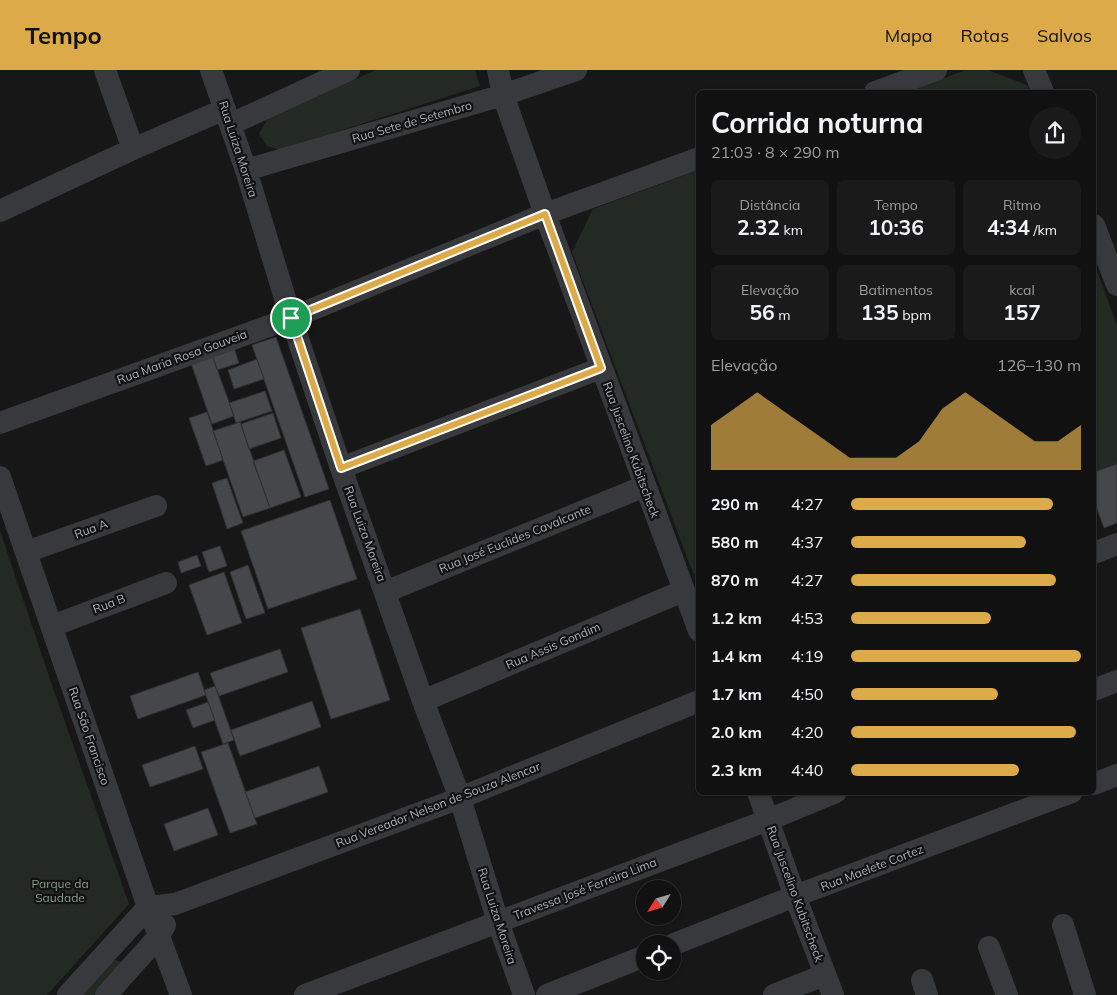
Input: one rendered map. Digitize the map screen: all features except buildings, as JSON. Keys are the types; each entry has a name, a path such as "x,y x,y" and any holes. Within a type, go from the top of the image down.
{"street":[{"path":"105,70 133,149"},
{"name":"Rua Luiza Moreira","path":"212,70 246,170 291,318 341,468 423,701 460,798 498,922 524,995"},
{"path":"0,211 133,149 228,117 349,70"},
{"name":"Rua Juscelino Kubitscheck","path":"498,70 503,95 545,214 696,624"},
{"name":"Rua Sete de Setembro","path":"246,170 503,95 576,70"},
{"path":"881,90 936,70"},
{"path":"1034,70 1042,90"},
{"name":"Rua Maria Rosa Gouveia","path":"0,423 291,318 545,214 696,159"},
{"path":"1096,230 1117,285"},
{"path":"341,468 601,368"},
{"name":"Rua São Francisco","path":"0,477 148,907 181,995"},
{"name":"Rua José Euclides Cavalcante","path":"385,592 645,486"},
{"name":"Rua A","path":"26,552 156,506"},
{"path":"1096,552 1117,544"},
{"name":"Rua B","path":"52,626 166,583"},
{"name":"Rua Assis Gondim","path":"423,701 683,591"},
{"path":"1096,689 1117,681"},
{"name":"Rua Vereador Nelson de Souza Alencar","path":"148,907 176,904 460,798 696,702"},
{"path":"1096,783 1117,776"},
{"name":"Rua Juscelino Kubitscheck","path":"759,795 828,985"},
{"name":"Travessa José Ferreira Lima","path":"305,995 768,820 829,795"},
{"name":"Rua Maelete Cortez","path":"681,941 795,896 1064,795"},
{"path":"106,995 159,936 176,904"},
{"path":"68,995 148,907"},
{"path":"1063,925 1085,995"},
{"path":"989,946 1007,995"},
{"path":"547,995 636,960"},
{"path":"774,995 828,985"}],"green space":[{"path":"376,70 475,70 480,86 280,150 267,146 259,134 267,119"},
{"path":"966,70 988,70 1027,85 1029,90 911,90"},
{"path":"696,171 696,575 693,573 572,252 593,209"},
{"path":"1096,268 1117,325 1117,464 1096,471"},
{"name":"Parque da Saudade","path":"0,531 129,904 47,995 0,995"},
{"path":"108,957 129,965 101,995 75,995"}],"route":[{"path":"545,214 601,368 341,468 291,318 545,214"}]}
